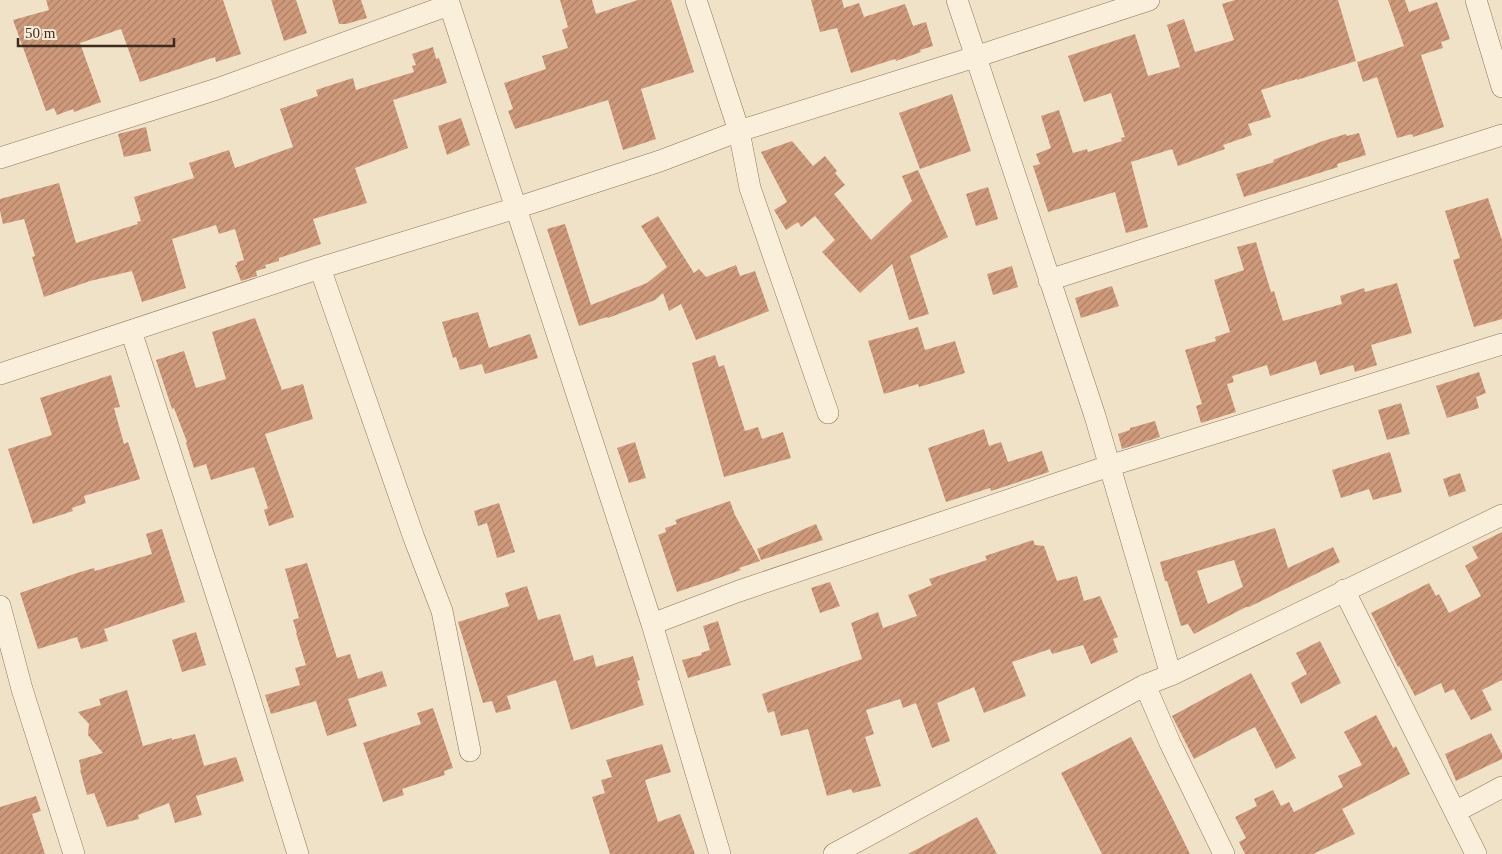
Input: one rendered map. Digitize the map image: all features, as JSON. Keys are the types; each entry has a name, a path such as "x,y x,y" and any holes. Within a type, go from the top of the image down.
{"street":[{"path":"696,0 739,131 750,188 828,413"},
{"path":"957,0 1095,416 1171,675"},
{"path":"0,374 320,268 516,208 660,160 739,131 1149,0"},
{"path":"1476,0 1502,87"},
{"path":"0,158 217,89 449,2 652,624 720,854"},
{"path":"1049,280 1502,135"},
{"path":"320,268 442,612 470,751"},
{"path":"131,331 298,854"},
{"path":"652,624 738,591 1109,466 1502,344"},
{"path":"834,854 1145,685 1171,675 1502,515"},
{"path":"1344,590 1476,854"},
{"path":"1,614 22,689 74,854"},
{"path":"1145,685 1170,743 1224,854"},
{"path":"1455,812 1502,787"}],"building":[{"path":"46,0 223,0 241,54 216,62 215,57 140,82 121,29 80,43 101,102 74,112 73,109 57,115 54,108 46,111 13,20 49,10"},
{"path":"271,0 296,0 307,33 284,41"},
{"path":"332,0 361,0 367,18 339,24"},
{"path":"560,0 592,0 596,14 638,0 671,0 694,72 641,89 656,139 623,150 608,100 515,129 508,111 513,109 504,83 546,69 542,56 568,48 562,30 568,27"},
{"path":"811,0 842,0 844,8 859,3 864,17 905,4 913,26 926,22 933,46 896,61 895,59 851,73 837,28 820,32"},
{"path":"1235,0 1338,0 1356,61 1261,90 1271,117 1248,124 1252,135 1223,145 1225,149 1178,166 1172,149 1131,162 1148,227 1126,233 1115,192 1048,212 1033,166 1040,164 1036,154 1051,148 1041,116 1059,110 1073,153 1087,149 1088,152 1122,141 1121,138 1125,137 1111,93 1084,102 1068,56 1135,34 1148,76 1180,67 1167,25 1184,19 1195,52 1234,40 1222,4"},
{"path":"1388,0 1405,0 1409,12 1437,2 1450,39 1441,42 1443,48 1421,55 1444,127 1413,137 1412,134 1397,138 1377,77 1363,82 1357,62 1404,46"},
{"path":"433,47 436,59 439,58 447,83 393,100 408,148 355,168 367,203 313,219 321,244 279,258 279,261 265,265 266,268 256,271 257,276 241,281 235,265 237,265 237,262 244,260 235,229 219,234 216,225 172,239 186,288 142,302 132,271 90,281 44,297 32,257 35,256 24,219 3,224 0,199 59,183 76,243 138,224 137,222 141,221 134,197 194,178 189,163 229,150 235,168 293,147 280,109 318,96 316,90 353,78 356,90 414,72 412,66 416,65 412,54"},
{"path":"952,94 971,151 920,169 899,113"},
{"path":"461,118 470,145 447,155 438,126"},
{"path":"146,127 151,151 124,157 118,134"},
{"path":"1359,133 1366,155 1337,164 1338,167 1244,197 1236,174 1274,162 1273,160 1323,141 1346,134 1347,136"},
{"path":"792,141 813,166 825,156 837,171 835,173 845,185 834,194 871,240 912,201 902,176 918,170 948,237 910,256 929,314 909,320 892,264 860,293 822,252 835,240 815,216 801,227 798,222 786,230 774,210 787,202 761,152"},
{"path":"988,187 998,219 976,226 966,194"},
{"path":"1488,198 1502,240 1502,319 1474,327 1453,260 1460,258 1445,211"},
{"path":"658,216 694,273 699,269 706,277 736,265 740,276 755,271 769,311 696,340 681,304 669,311 663,293 655,300 608,318 579,326 547,229 565,224 591,305 647,283 667,267 641,226"},
{"path":"1256,242 1271,292 1274,291 1283,321 1342,304 1340,296 1364,288 1365,292 1397,283 1412,333 1371,345 1377,365 1355,372 1353,365 1320,375 1316,361 1270,376 1267,365 1232,376 1234,382 1227,384 1236,412 1201,423 1196,406 1202,404 1185,350 1216,341 1215,337 1230,332 1214,280 1244,270 1237,247"},
{"path":"1012,266 1018,287 993,295 987,274"},
{"path":"1112,286 1119,306 1081,318 1075,298"},
{"path":"478,312 489,348 530,334 538,358 485,374 482,364 460,370 456,357 453,358 442,322"},
{"path":"255,318 282,390 303,384 313,419 265,434 294,517 269,526 264,510 268,508 254,467 211,480 206,464 194,468 187,442 174,408 172,409 156,360 184,351 196,388 226,379 212,332"},
{"path":"918,327 925,350 955,341 965,373 919,387 918,384 884,394 868,341"},
{"path":"715,355 719,367 724,365 745,431 758,427 762,439 783,432 791,458 724,477 692,363"},
{"path":"1479,372 1486,393 1476,397 1479,408 1447,418 1436,386"},
{"path":"111,375 120,407 114,408 124,444 128,442 140,479 84,496 86,503 72,508 73,511 33,524 8,449 52,435 40,398"},
{"path":"1401,403 1410,434 1387,440 1378,410"},
{"path":"1155,421 1160,437 1122,449 1118,434 1130,430 1130,428"},
{"path":"984,429 989,446 1001,442 1008,462 1042,451 1049,472 991,491 990,488 946,502 928,448"},
{"path":"635,442 646,478 629,483 617,448"},
{"path":"1390,452 1402,492 1373,500 1369,489 1341,498 1332,470"},
{"path":"1460,473 1466,491 1449,497 1443,479"},
{"path":"730,501 735,515 760,561 739,568 741,570 677,592 658,535 666,532 665,528 677,524 675,520"},
{"path":"499,503 515,552 497,558 487,523 478,526 474,511"},
{"path":"816,524 823,540 761,560 757,549"},
{"path":"1275,528 1288,568 1333,547 1340,562 1194,634 1188,624 1181,626 1160,562","holes":["1234,560 1243,587 1208,604 1197,571"]},
{"path":"162,529 185,602 104,629 108,641 81,649 77,637 38,649 20,593 77,573 94,568 95,571 152,554 146,534"},
{"path":"1502,532 1502,680 1482,690 1492,710 1471,720 1454,689 1445,693 1441,683 1415,696 1371,613 1429,583 1436,596 1439,594 1449,613 1481,596 1465,566 1478,558 1472,547"},
{"path":"1033,540 1035,545 1044,546 1057,581 1077,576 1084,601 1100,596 1118,637 1113,639 1118,652 1091,664 1083,645 1052,654 1050,649 1012,662 1026,696 984,713 974,687 937,703 950,741 932,748 916,703 903,708 900,699 866,710 874,734 865,737 881,786 853,793 851,789 827,796 808,729 781,736 774,711 768,713 762,694 862,659 851,623 878,612 883,628 917,616 908,595 932,585 929,579 987,560 985,556"},
{"path":"307,563 337,658 350,654 358,679 382,671 387,686 348,699 357,726 327,736 316,701 271,714 265,695 300,685 295,668 306,665 293,620 299,618 285,569"},
{"path":"830,582 840,606 820,613 811,588"},
{"path":"527,586 538,620 560,614 574,661 593,655 596,667 633,656 640,680 637,681 644,705 571,730 556,680 507,696 511,709 496,713 492,701 483,703 458,622 509,606 505,593"},
{"path":"718,621 731,665 688,678 682,660 702,655 701,653 710,650 703,626"},
{"path":"196,632 206,665 182,672 172,640"},
{"path":"1320,641 1341,683 1301,704 1291,683 1307,674 1296,653"},
{"path":"1251,673 1296,758 1276,769 1255,727 1194,759 1172,716"},
{"path":"127,690 143,746 195,734 204,766 236,757 244,781 196,796 202,815 175,823 169,803 138,815 139,819 107,827 94,793 87,795 79,760 103,753 88,735 89,724 78,712 101,705 99,699"},
{"path":"433,708 453,768 444,771 445,775 402,789 404,795 383,802 363,743 421,724 417,713"},
{"path":"1376,715 1393,748 1396,746 1410,774 1342,809 1355,834 1313,854 1245,854 1239,842 1246,838 1235,817 1257,806 1254,799 1273,790 1281,806 1289,802 1294,812 1343,787 1338,776 1362,765 1344,732"},
{"path":"1491,733 1502,754 1502,759 1456,781 1445,754"},
{"path":"1131,737 1190,854 1102,854 1061,773"},
{"path":"662,744 671,772 645,780 658,822 680,814 695,854 610,854 592,797 605,793 601,780 612,777 606,760"},
{"path":"36,796 41,811 32,814 45,854 0,854 0,807"},
{"path":"977,817 997,854 908,854"}]}
